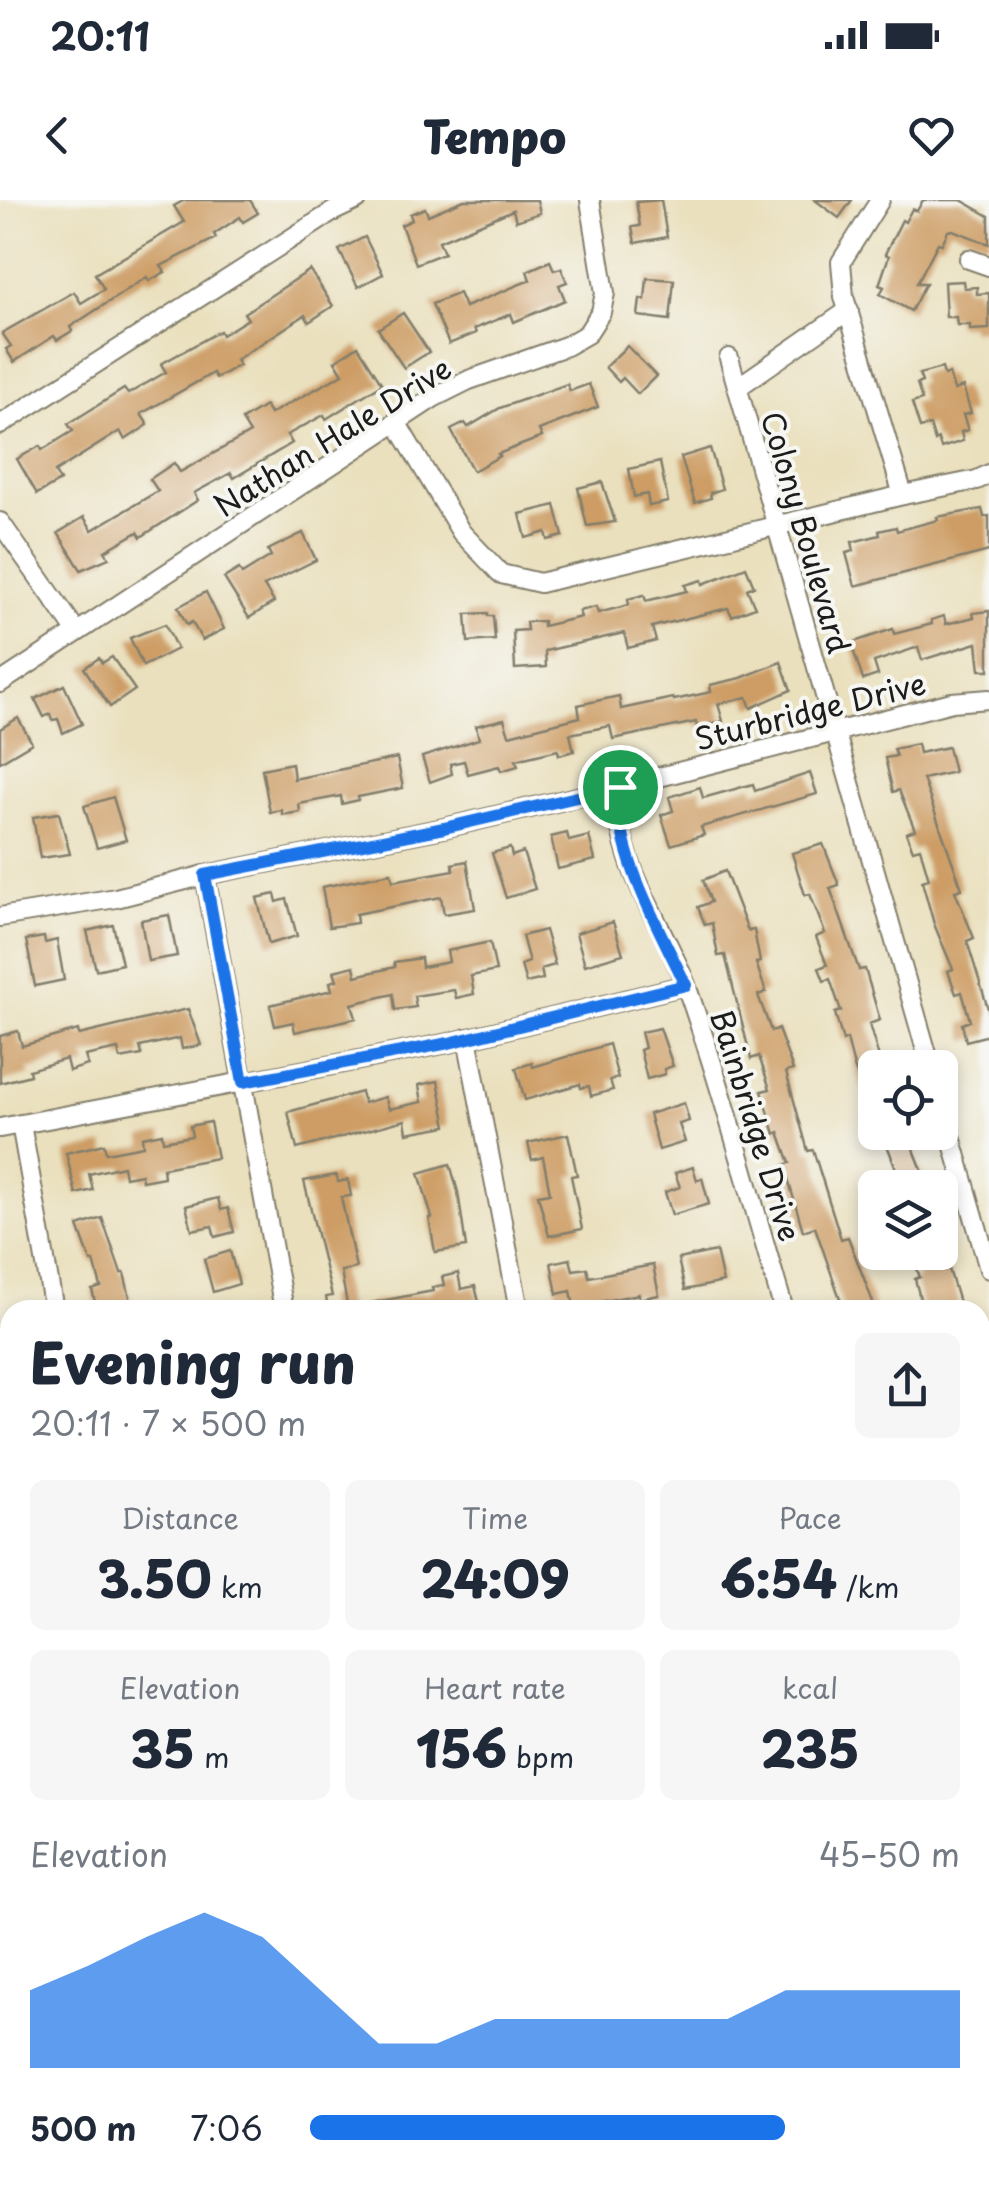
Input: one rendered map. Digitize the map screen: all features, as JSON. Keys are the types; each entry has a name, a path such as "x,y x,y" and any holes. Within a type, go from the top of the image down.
{"street":[{"path":"0,425 318,220 357,200"},
{"name":"Nathan Hale Drive","path":"0,683 396,422 469,380 566,346 587,334 601,312 606,293 590,200"},
{"path":"880,200 841,262 849,310 903,494"},
{"path":"969,259 989,266"},
{"path":"738,387 849,310"},
{"name":"Colony Boulevard","path":"729,358 926,1050"},
{"path":"396,422 461,532 500,574 540,583 989,474"},
{"path":"0,522 77,632"},
{"name":"Sturbridge Drive","path":"0,917 116,898 205,875 444,828 952,702 989,699"},
{"name":"Bainbridge Drive","path":"620,787 618,802 636,875 686,985 781,1300"},
{"path":"205,875 282,1300"},
{"path":"0,1128 467,1038 686,985"},
{"path":"467,1038 516,1300"},
{"path":"22,1124 52,1300"},
{"path":"955,1150 989,1269"}],"building":[{"path":"185,200 250,200 258,213 243,222 240,217 214,234 216,238 161,266 165,272 149,281 147,277 70,327 72,331 57,340 54,336 14,362 6,349 11,346 2,333 74,292 81,303 104,289 95,274 184,222 174,206"},
{"path":"464,200 537,200 540,213 516,221 513,210 439,241 444,253 416,264 401,225 412,220 410,214 425,208 428,215"},
{"path":"661,200 667,237 635,243 632,227 640,226 636,202"},
{"path":"815,200 852,200 839,218"},
{"path":"923,200 961,200 989,216 989,244 948,231 917,283 926,283 911,311 880,294 884,287 879,285 889,256 885,254 902,220 905,222 912,209 917,211"},
{"path":"365,237 383,274 358,287 339,250"},
{"path":"550,261 554,270 561,268 567,282 559,285 565,300 514,322 511,314 449,344 432,304 459,293 465,307 530,280 527,271"},
{"path":"310,270 333,306 309,322 305,315 236,360 239,365 216,378 213,373 141,414 148,425 125,440 120,431 55,472 60,481 37,494 17,459 40,446 42,450 73,431 68,424 124,389 128,394 166,372 161,364 248,319 244,313"},
{"path":"647,278 674,280 670,320 638,316 640,299 645,300"},
{"path":"963,281 964,288 977,287 977,294 989,293 989,329 970,330 970,325 957,325 956,317 946,317 944,282"},
{"path":"403,313 429,352 404,368 378,329"},
{"path":"358,346 382,384 326,419 324,415 287,435 292,443 234,478 231,473 194,493 198,500 141,537 138,532 105,551 109,558 81,570 58,533 84,517 92,530 158,491 150,479 174,463 180,472 250,433 242,420 265,406 270,414 343,374 335,361"},
{"path":"627,346 656,376 638,394 605,367"},
{"path":"942,368 944,375 949,374 954,390 963,387 971,413 963,415 968,430 961,432 963,441 941,448 930,425 920,428 912,403 922,400 917,384 922,382 919,374"},
{"path":"567,384 570,391 589,384 598,407 539,430 542,437 498,454 473,471 451,430 465,423 468,427 500,408"},
{"path":"710,448 722,489 695,503 681,457"},
{"path":"660,462 668,502 649,506 647,494 634,497 629,469"},
{"path":"602,482 615,522 587,526 578,488"},
{"path":"555,505 563,536 548,540 546,532 526,538 520,514"},
{"path":"982,509 984,517 989,516 989,551 855,586 846,553 854,551 852,542 880,535 879,531 896,527 897,531 938,520 937,517"},
{"path":"303,533 316,560 264,586 274,602 249,618 224,578 239,569 242,574 271,556 268,550"},
{"path":"746,567 754,586 747,589 755,607 732,616 728,608 652,627 656,641 628,648 624,633 545,651 546,667 515,669 513,631 527,630 526,622 543,621 543,626 581,617 579,611 596,607 598,613 629,605 628,599 644,595 646,601 687,591 685,585 702,580 703,584"},
{"path":"206,592 224,629 202,640 192,622 187,625 178,607"},
{"path":"989,611 989,670 980,670 977,643 922,660 918,647 874,662 878,675 863,680 851,643 893,629 894,634 932,624 931,620 944,616 946,624"},
{"path":"466,614 493,616 495,640 468,642"},
{"path":"165,624 177,649 143,666 130,638"},
{"path":"112,657 135,690 110,707 84,668 99,658 102,663"},
{"path":"781,662 791,690 751,708 747,697 718,704 723,721 697,727 696,722 613,739 610,726 570,734 574,751 559,755 558,750 516,760 518,766 501,771 499,766 468,774 464,761 450,764 452,774 430,782 422,757 479,739 476,726 504,719 509,735 580,717 578,705 619,696 621,709 674,700 711,692 710,685"},
{"path":"64,685 82,724 63,733 58,719 52,720 50,714 44,717 35,699"},
{"path":"18,718 32,743 0,762 0,729"},
{"path":"917,744 919,753 948,747 954,772 923,779 962,889 955,891 974,938 967,941 989,1012 989,1035 966,1041 962,1024 970,1021 962,992 956,994 948,971 953,969 922,881 929,879 920,848 913,850 906,833 915,830 899,790 893,792 885,758 896,756 894,749"},
{"path":"397,758 403,788 342,804 341,796 299,804 300,812 270,812 262,769 292,763 294,779"},
{"path":"810,773 817,794 701,827 704,835 671,845 661,815 673,811 669,797 700,787 703,798 753,784 755,791"},
{"path":"113,797 126,840 97,848 84,806"},
{"path":"59,813 70,854 40,858 33,817"},
{"path":"567,833 569,841 589,836 595,860 558,869 551,837"},
{"path":"823,844 839,885 830,888 859,970 865,969 880,1020 869,1024 877,1050 858,1050 858,1077 835,1013 841,1011 830,979 824,981 819,968 827,965 816,937 825,933 810,894 805,895 792,853"},
{"path":"510,848 512,856 523,852 535,889 506,898 492,853"},
{"path":"467,861 475,909 444,914 441,897 356,914 357,923 329,927 322,887 391,873 393,881 454,870 452,864"},
{"path":"725,871 748,931 754,930 760,962 756,963 766,992 758,995 771,1031 778,1029 793,1070 786,1072 808,1151 813,1150 841,1239 848,1237 872,1300 841,1300 815,1227 803,1231 784,1165 790,1163 779,1132 775,1134 762,1091 770,1089 759,1056 751,1059 725,955 718,956 712,923 705,925 698,907 711,902 703,880"},
{"path":"275,894 277,902 287,899 297,936 269,944 257,898"},
{"path":"169,915 177,956 148,961 141,920"},
{"path":"613,922 623,954 585,965 576,933"},
{"path":"113,925 122,964 96,970 87,931"},
{"path":"545,930 555,965 541,969 543,979 526,983 521,965 529,962 522,936"},
{"path":"44,937 45,943 57,940 64,980 35,986 26,940"},
{"path":"490,942 496,971 471,976 474,994 456,998 454,990 414,996 416,1007 395,1010 393,994 352,1004 356,1018 295,1032 293,1022 275,1026 270,1005 332,990 330,982 337,980 334,971 354,966 356,976 395,967 394,962 421,958 422,967 449,962 447,951"},
{"path":"188,1009 201,1045 182,1049 180,1038 140,1047 142,1055 120,1059 118,1049 85,1056 88,1065 69,1071 66,1059 0,1083 0,1036 18,1031 22,1046 78,1030 79,1035"},
{"path":"660,1028 673,1066 664,1069 665,1074 647,1079 640,1050 645,1048 641,1032"},
{"path":"609,1044 618,1078 610,1080 613,1090 591,1096 589,1086 581,1088 580,1084 525,1100 516,1068 532,1063 533,1067"},
{"path":"438,1081 447,1126 407,1133 405,1120 297,1149 288,1112 361,1092 364,1103 385,1097 389,1109 422,1102 419,1085"},
{"path":"684,1103 689,1121 679,1124 685,1142 659,1150 649,1114"},
{"path":"210,1122 217,1158 163,1168 164,1177 142,1181 141,1174 125,1177 123,1166 89,1174 93,1190 76,1194 66,1153 104,1144 106,1153 143,1146 142,1137 162,1133 163,1141 192,1136 190,1126"},
{"path":"568,1134 577,1175 571,1176 582,1229 549,1236 538,1195 550,1193 543,1157 532,1160 528,1143"},
{"path":"889,1150 914,1150 922,1170 897,1170"},
{"path":"450,1164 466,1247 435,1252 432,1218 419,1173"},
{"path":"693,1167 697,1180 702,1178 709,1204 672,1215 665,1192 680,1187 675,1173"},
{"path":"336,1175 338,1182 348,1180 351,1196 341,1197 356,1268 341,1271 346,1300 326,1300 332,1296 304,1181"},
{"path":"218,1198 221,1210 228,1208 234,1232 215,1237 212,1226 192,1230 186,1206"},
{"path":"102,1218 131,1300 94,1300 92,1290 101,1287 78,1226"},
{"path":"230,1251 239,1284 213,1292 204,1259"},
{"path":"716,1251 723,1282 685,1290 678,1259"},
{"path":"570,1259 573,1270 587,1268 589,1277 653,1265 659,1295 573,1300 571,1291 557,1294 551,1263"},
{"path":"917,1270 949,1270 958,1300 920,1300 915,1279 920,1277"},
{"path":"458,1273 461,1289 475,1286 478,1300 386,1300 433,1291 432,1288 444,1285 442,1277"}],"route":[{"path":"620,787 618,802 624,837 636,875 686,985 449,1043 243,1082 205,875 444,828 620,787"}]}
